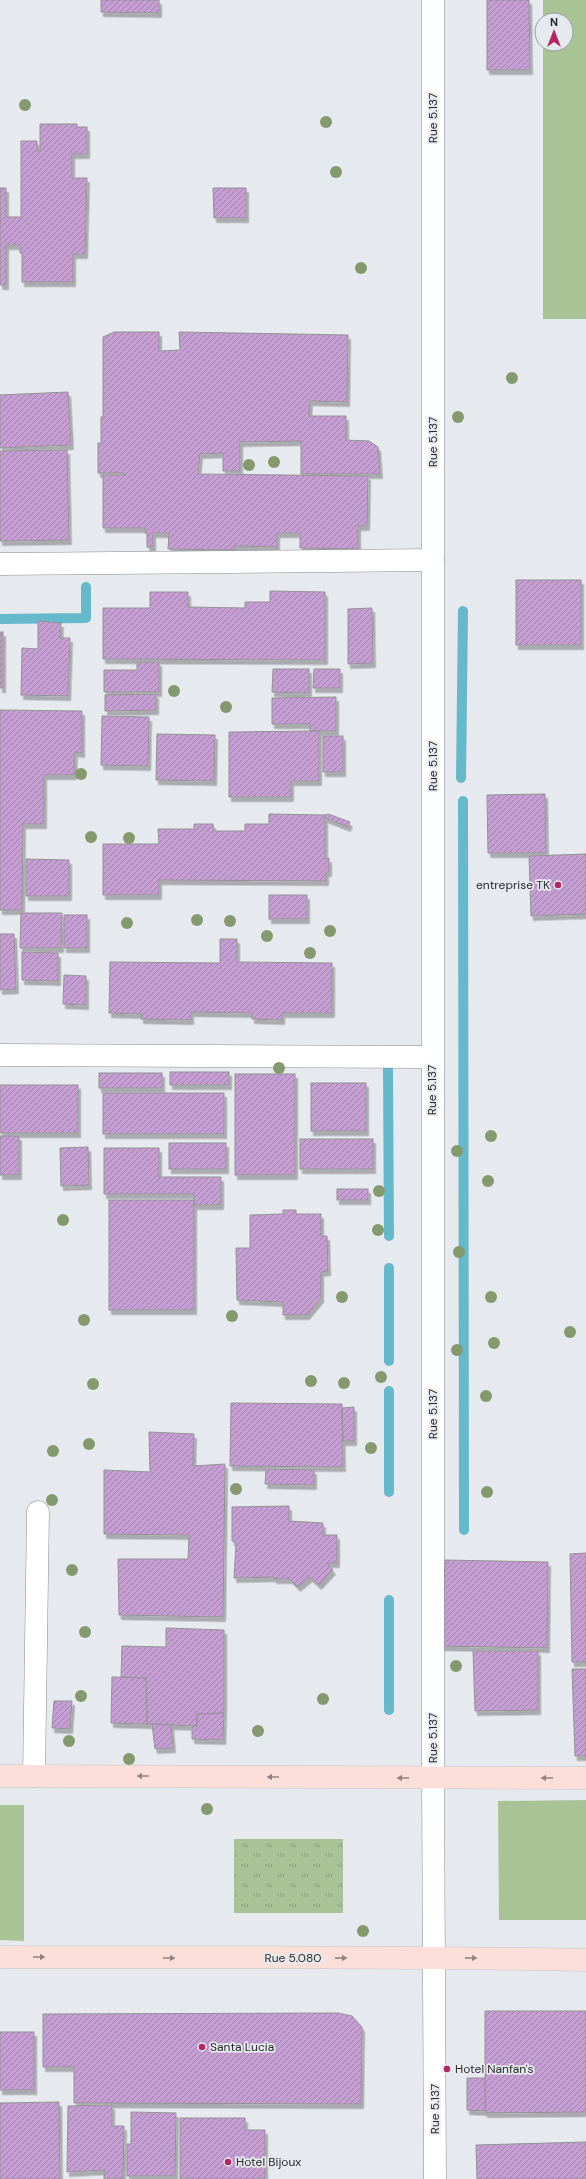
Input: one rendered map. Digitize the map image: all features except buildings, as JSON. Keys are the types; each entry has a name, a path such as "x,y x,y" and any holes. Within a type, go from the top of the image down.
{"main road":[{"path":"0,1776 586,1778"},
{"name":"Rue 5.080","path":"0,1957 434,1957 586,1960"}],"street":[{"name":"Rue 5.137","path":"433,0 432,1057 433,1778 436,2179"},
{"path":"0,564 433,560"},
{"path":"0,1055 432,1057"},
{"path":"34,1776 38,1512"}],"green space":[{"path":"543,0 586,0 586,319 543,319 543,52 574,52 574,12 543,12"},
{"path":"586,1800 586,1920 499,1920 498,1801"},
{"path":"0,1805 24,1805 24,1941 0,1940"},
{"path":"234,1839 343,1839 343,1913 234,1913"}],"waterway":[{"path":"0,619 86,618 86,587"},
{"path":"461,778 463,611"},
{"path":"463,801 464,1530"},
{"path":"388,1070 389,1236"},
{"path":"389,1268 389,1361"},
{"path":"389,1391 389,1492"},
{"path":"389,1600 389,1710"}],"place":[{"name":"entreprise TK","path":"558,885"},
{"name":"Santa Lucia","path":"202,2047"},
{"name":"Hotel Nanfan's","path":"447,2069"},
{"name":"Hotel Bijoux","path":"228,2162"}]}
